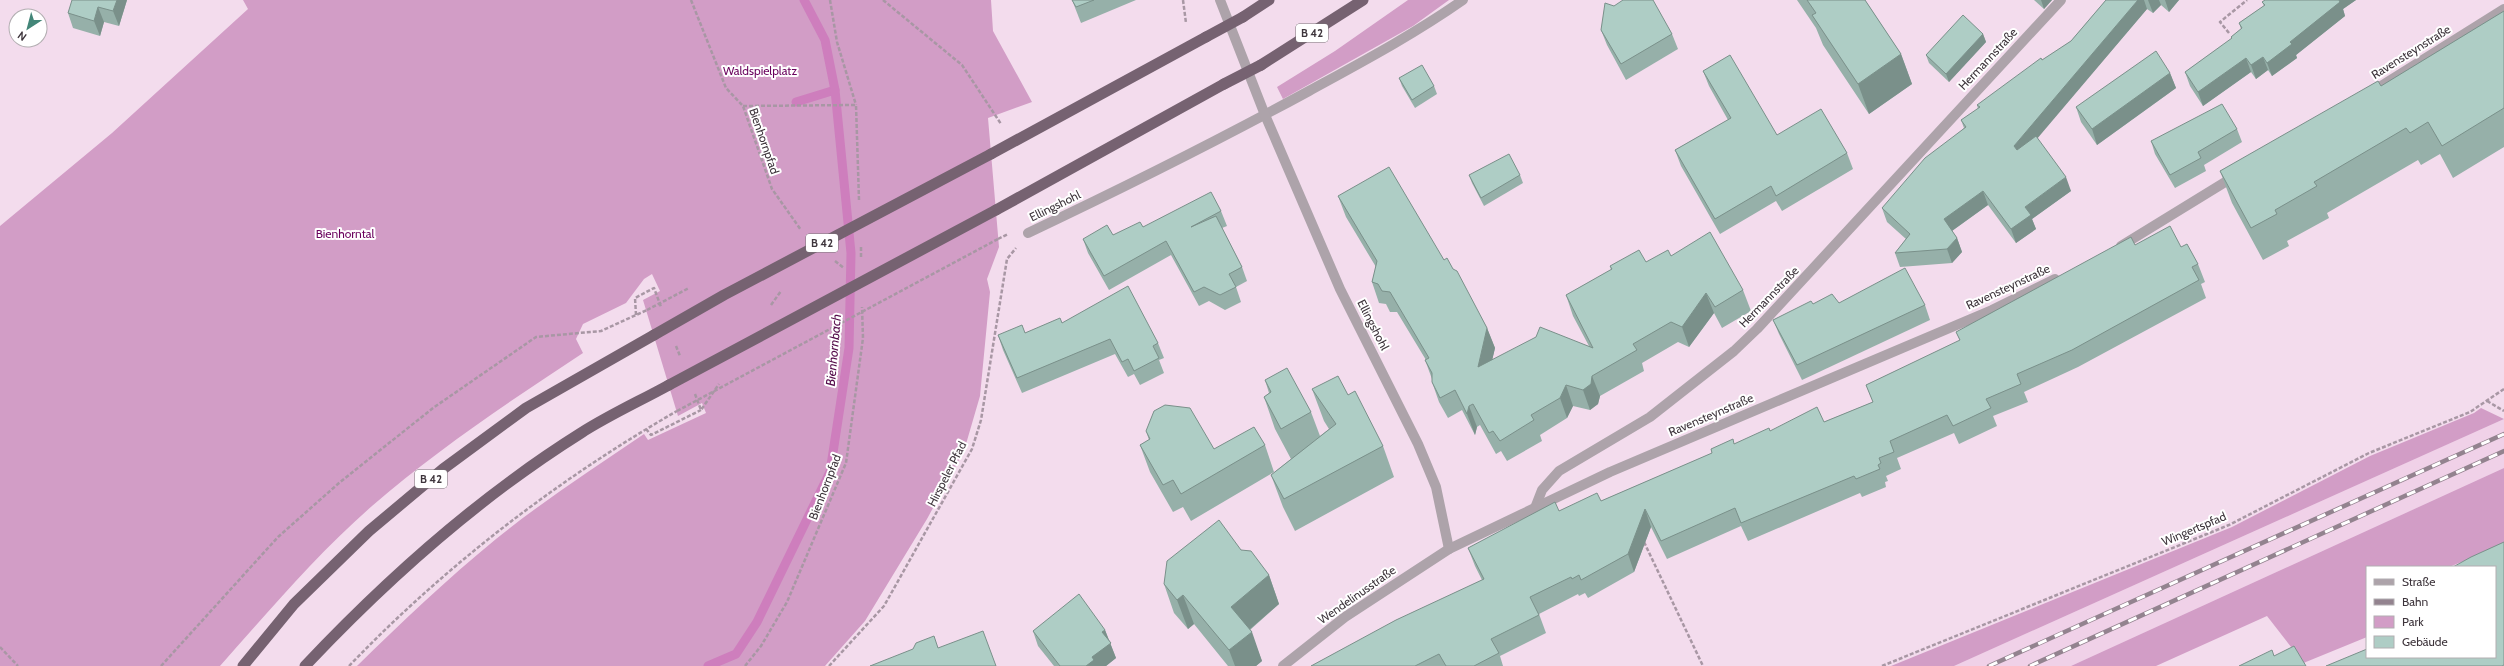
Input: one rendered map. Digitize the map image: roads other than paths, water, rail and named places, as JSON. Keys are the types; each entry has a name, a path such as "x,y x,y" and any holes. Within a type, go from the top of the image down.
{"highway":[{"name":"B 42","path":"243,666 294,604 369,531 443,469 526,408 724,295 991,154 1243,17 1270,0"},
{"name":"B 42","path":"305,666 370,600 409,564 521,473 582,432 996,210 1261,65 1362,0"}],"street":[{"name":"Ellingshohl","path":"1220,0 1265,115 1340,289 1418,444 1436,487 1449,549"},
{"name":"Ellingshohl","path":"1028,233 1159,170 1265,115 1417,32 1463,0"},
{"name":"Hermannstraße","path":"1535,508 1542,490 1559,471 1650,418 1734,351 1757,329 2061,0"},
{"name":"Ravensteynstraße","path":"2363,97 2504,9"},
{"path":"2115,250 2242,171"},
{"name":"Ravensteynstraße","path":"1535,508 1610,472 1992,310 2067,273"},
{"path":"1449,549 1535,508"},
{"name":"Wendelinusstraße","path":"1283,666 1344,617 1449,549"}],"waterway":[{"name":"Bienhornbach","path":"708,666 736,654 757,622 830,472 849,348 851,253 835,90 825,40 804,0"},
{"path":"796,102 835,90"}],"railway":[{"path":"1989,666 2504,434"},
{"path":"2030,666 2504,451"}],"park label":[{"name":"Waldspielplatz","path":"760,71"},
{"name":"Bienhorntal","path":"345,234"}]}
